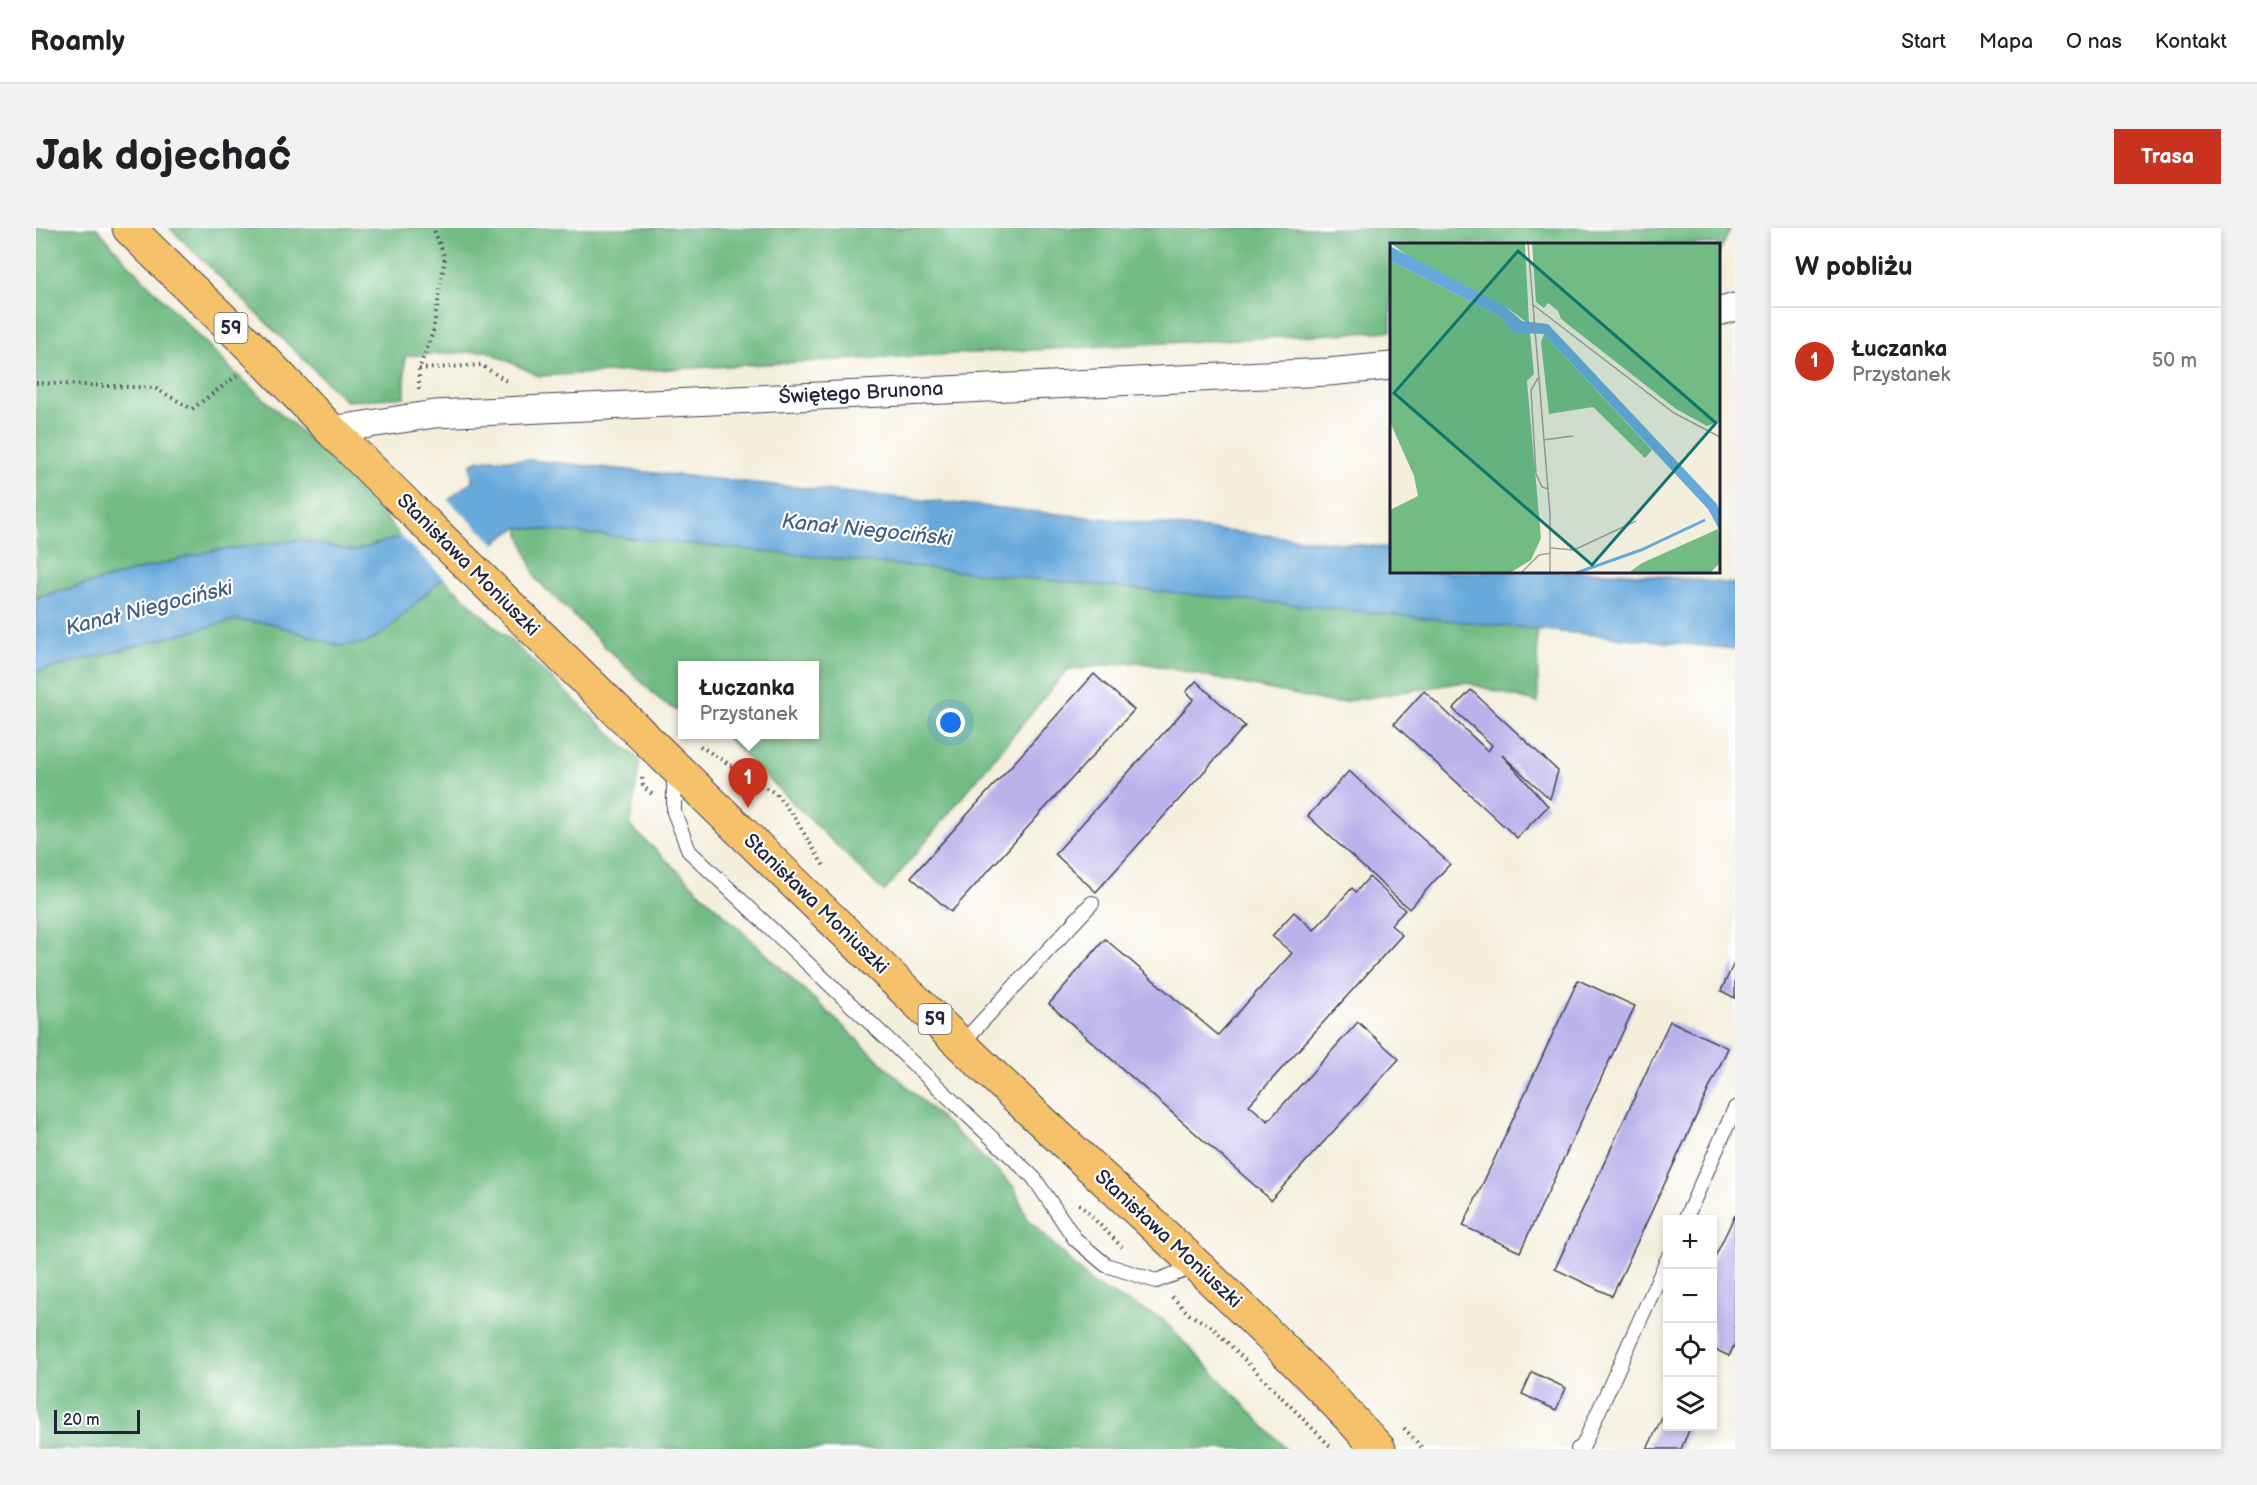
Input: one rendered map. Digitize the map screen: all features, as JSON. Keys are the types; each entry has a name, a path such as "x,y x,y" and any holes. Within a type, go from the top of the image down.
{"main road":[{"name":"Stanisława Moniuszki","path":"129,228 261,357 490,588 682,754 961,1044 1303,1368 1379,1449"}],"street":[{"path":"1720,312 1735,307"},
{"name":"Świętego Brunona","path":"331,430 435,414 1328,372 1390,366"}],"lane":[{"path":"682,754 674,812 689,851 1034,1178 1075,1239 1106,1265 1156,1281 1196,1266"},
{"path":"961,1044 1092,903"},
{"path":"1687,1215 1735,1108"},
{"path":"1578,1449 1582,1448 1663,1269"}],"path":[{"path":"418,369 433,332 445,258 433,228"},
{"path":"36,383 155,388 192,409 261,357"},
{"path":"682,754 752,777 776,794 793,815 830,875"}],"green space":[{"path":"36,228 97,228 232,370 356,481 401,537 354,551 298,540 210,551 36,597"},
{"path":"170,228 1731,228 1720,251 1720,243 1390,243 1390,331 539,376 487,351 405,356 405,397 346,401"},
{"path":"518,527 1537,628 1538,703 1464,682 1335,703 1138,662 1067,670 884,892 728,739 819,739 819,661 678,661 678,711 663,703 536,579"},
{"path":"443,578 640,761 630,826 1015,1188 1026,1217 1094,1285 1162,1319 1286,1449 36,1449 36,672 235,620 270,623 340,646 366,643 385,632"}],"water":[{"name":"Kanał Niegociński","path":"479,460 530,460 1390,548 1390,573 1627,573 1735,584 1735,649 518,527 443,578 385,632 366,643 340,646 270,623 235,620 36,672 36,598 210,551 298,540 354,551 401,537 472,481 471,464"}],"pier":[{"path":"446,498 496,545 446,580 398,534"}],"building":[{"path":"1094,674 1134,710 951,912 911,877"},
{"path":"1196,681 1245,726 1096,892 1055,854 1194,699 1186,692"},
{"path":"1471,690 1558,771 1550,799 1502,755 1548,806 1517,838 1394,724 1424,691 1488,751 1492,745 1453,709"},
{"path":"1349,771 1450,864 1409,909 1308,816"},
{"path":"1369,877 1405,910 1391,925 1402,935 1249,1105 1268,1121 1358,1022 1399,1059 1271,1200 1049,1004 1105,939 1218,1035 1292,953 1272,936 1294,912 1314,930 1352,888 1356,892"},
{"path":"1735,961 1735,998 1721,991"},
{"path":"1578,980 1635,1006 1520,1252 1463,1226"},
{"path":"1670,1021 1728,1048 1612,1296 1555,1269"},
{"path":"1735,1215 1735,1343 1729,1356 1717,1350 1717,1253"},
{"path":"1532,1372 1566,1388 1556,1410 1522,1394"},
{"path":"1663,1416 1663,1431 1689,1431 1681,1449 1647,1449"}],"place":[{"name":"Łuczanka","path":"748,808"}]}
